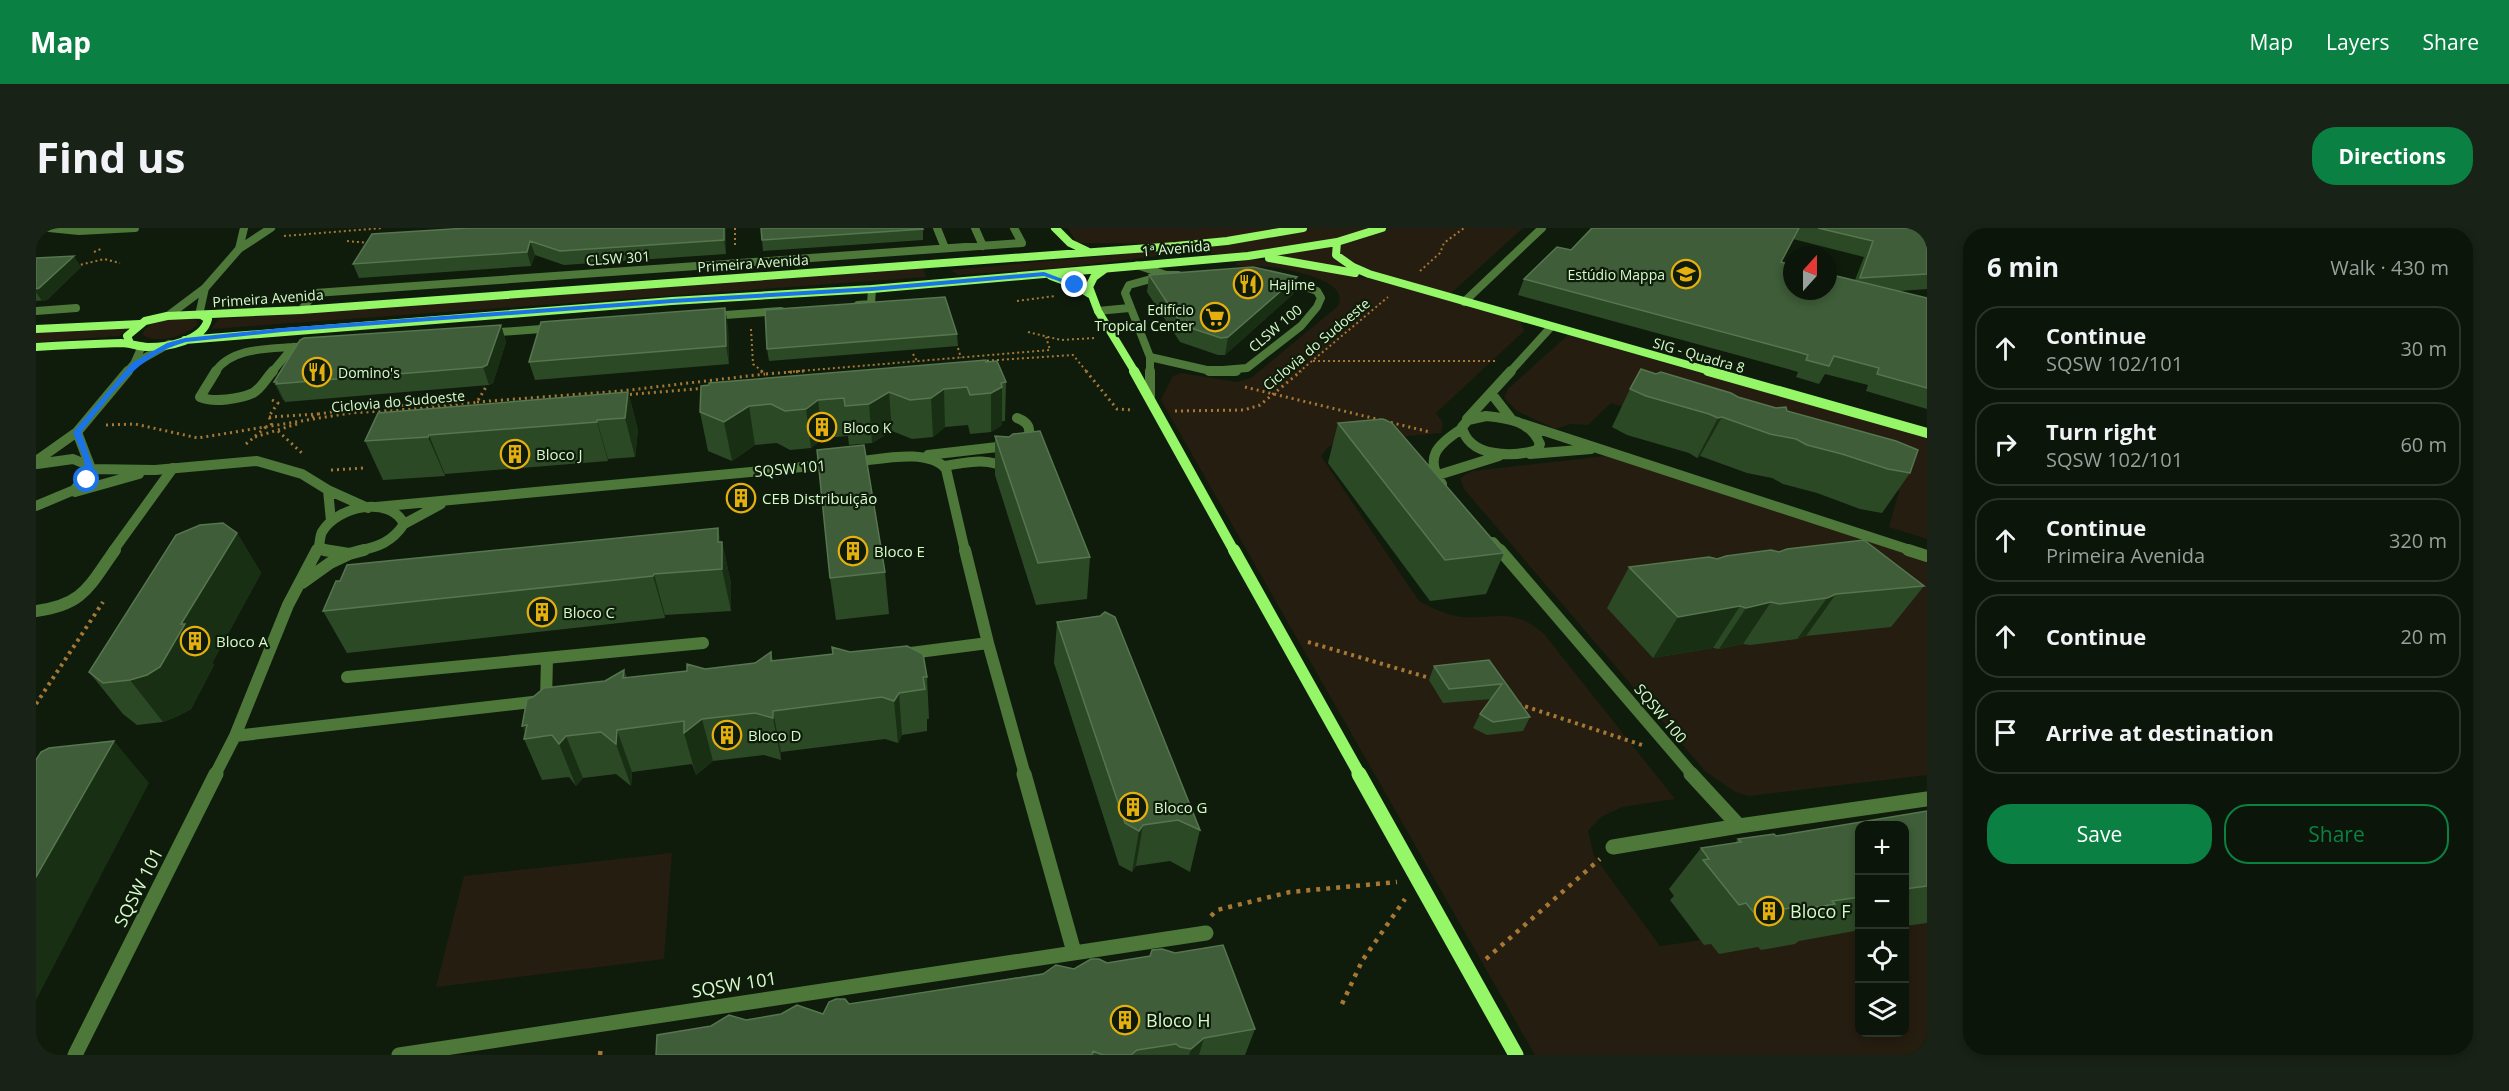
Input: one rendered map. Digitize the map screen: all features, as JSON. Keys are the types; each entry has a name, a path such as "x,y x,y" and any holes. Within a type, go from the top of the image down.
{"main road":[{"name":"Primeira Avenida","path":"141,324 168,315 302,310 1093,253 1227,241 1304,228"},
{"path":"1248,256 1337,242 1382,228"},
{"path":"1038,256 1055,244 1056,230"},
{"path":"1056,230 1076,247 1093,253"},
{"name":"SIG - Quadra 8","path":"1337,242 1336,255 1341,261 1369,274 1927,433"},
{"path":"1176,246 1191,253 1186,260"},
{"name":"SIG - Quadra 8","path":"1248,256 1315,265 1403,285"},
{"name":"1ª Avenida","path":"1107,269 1248,256"},
{"path":"947,263 938,271 947,281"},
{"path":"41,347 130,343 142,346 282,330 672,301 872,289 1107,269"},
{"path":"1107,269 1090,282 1090,294 1098,311 1150,396 1156,411 1516,1055"},
{"path":"1044,274 1068,282 1090,294"},
{"path":"185,340 204,329 208,324 208,320 201,315"},
{"path":"38,328 141,324"},
{"path":"130,343 127,336 141,324"}],"street":[{"path":"49,228 79,231 135,228"},
{"path":"239,249 245,228 265,228"},
{"path":"168,315 205,288 239,249 271,228"},
{"path":"937,228 945,248 1022,243 1014,228"},
{"path":"975,228 983,246"},
{"path":"1464,302 1542,228"},
{"name":"CLSW 301","path":"302,310 315,292 945,248"},
{"path":"1137,265 1166,275"},
{"path":"1150,396 1150,357 1125,293 1129,285 1166,275 1189,275"},
{"name":"CLSW 100","path":"1150,357 1219,371 1237,371 1258,361 1320,306 1321,298 1317,291 1302,284 1270,277"},
{"path":"201,315 205,288"},
{"path":"849,306 872,304 872,289"},
{"path":"1098,311 1129,308"},
{"path":"36,311 75,309"},
{"path":"38,328 49,310"},
{"path":"702,317 792,310"},
{"path":"482,333 564,327"},
{"path":"1450,493 1435,476 1433,459 1441,442 1460,430 1462,424 1551,327"},
{"path":"263,350 282,330"},
{"path":"134,364 169,344"},
{"path":"293,347 255,392 239,397 207,400 200,397 221,364 237,355 263,350 293,347 325,345"},
{"path":"36,462 79,429 134,364 142,346"},
{"path":"36,353 41,347"},
{"path":"1491,393 1512,420"},
{"path":"1467,420 1486,416 1512,420 1927,556"},
{"path":"918,456 1015,445 1029,441 1030,428 1025,421 1017,418"},
{"path":"1523,424 1533,430 1540,444 1529,454"},
{"path":"67,494 87,480 90,468 79,429"},
{"path":"1460,430 1469,443 1505,455"},
{"path":"1435,476 1478,461 1505,455 1598,448"},
{"name":"SQSW 101","path":"36,462 73,459 90,468 155,470 257,461 302,474 327,490 372,507 918,456 937,460 944,466"},
{"path":"1007,469 996,462 944,466 988,644 1074,951"},
{"path":"36,611 59,609 83,594 173,468"},
{"name":"SQSW 101","path":"36,506 67,494 155,470"},
{"path":"327,490 331,521 348,512 372,507 397,511 403,516 404,524"},
{"name":"SQSW 101","path":"298,586 321,569 349,554 365,552 385,543 400,532 404,524 450,500"},
{"name":"SQSW 101","path":"75,1055 235,736 288,605 319,546 321,532 331,521"},
{"name":"SQSW 100","path":"1481,528 1739,826"},
{"path":"319,546 325,551 349,554"},
{"path":"347,677 703,643"},
{"path":"895,656 988,644"},
{"path":"235,736 552,700 547,658"},
{"path":"1613,847 1927,799"},
{"name":"SQSW 101","path":"399,1055 1074,951 1206,933"}],"path":[{"path":"256,238 383,228"},
{"name":"Ciclovia do Sudoeste","path":"953,364 1047,355 1073,355 1117,409 1244,410 1260,405 1440,253 1444,243 1464,228"},
{"path":"347,241 379,242"},
{"path":"68,267 104,259 120,263"},
{"path":"737,314 744,320 750,319 753,364 765,374"},
{"path":"1028,332 1070,340 1113,336"},
{"path":"269,417 318,414 345,408 395,404 565,397 674,387 765,374 1050,350 1046,337"},
{"path":"958,348 961,358"},
{"path":"913,354 917,361"},
{"path":"1312,361 1521,360"},
{"path":"1219,371 1239,386 1450,436"},
{"path":"477,402 486,387"},
{"name":"Ciclovia do Sudoeste","path":"79,429 135,424 198,438 350,413 626,395 708,387"},
{"path":"255,436 271,434 318,414"},
{"path":"321,471 364,468"},
{"path":"1281,634 1438,680"},
{"path":"1516,704 1677,757"},
{"path":"1481,963 1613,847"},
{"path":"1206,933 1211,916 1217,910 1290,892 1419,880"},
{"path":"1342,1004 1362,961 1419,880"}],"shaded area":[{"path":"1068,228 1523,228 1448,296 1350,270 1283,257 1211,254 1201,244 1077,243"},
{"path":"1178,249 1184,253 1067,267 958,275 951,270"},
{"path":"1251,259 1353,275 1520,321 1524,331 1436,413 1443,423 1441,433 1344,442 1328,447 1321,456 1419,601 1457,616 1514,617 1523,620 1544,634 1675,799 1622,807 1601,817 1588,831 1594,856 1660,946 1855,919 1855,1037 1909,1037 1909,911 1927,908 1927,1055 1535,1055 1161,400 1173,376 1181,373 1237,382 1251,378 1337,307 1340,298 1337,290 1318,278 1268,267 1245,267 1236,265 1237,262"},
{"path":"923,268 926,277 211,329 219,319"},
{"path":"170,318 195,318 198,324 187,332 172,338 156,339 143,335 144,330 152,324"},
{"path":"131,325 120,336 36,342 36,332"},
{"path":"1568,335 1927,438 1927,539 1889,527 1899,491 1611,403 1588,425 1571,424 1555,429 1517,411 1504,398 1508,389"},
{"path":"1606,456 1634,463 1927,561 1927,775 1749,796 1735,792 1705,771 1464,489 1460,478 1472,471"},
{"path":"672,853 664,959 436,987 464,876"}],"building":[{"path":"468,228 724,228 724,240 560,251 530,241 527,252 353,264 372,234"},
{"path":"761,228 922,228 923,229 762,240"},
{"path":"1592,228 1799,228 1789,246 1783,246 1781,262 1783,263 1783,300 1837,300 1837,276 1927,298 1927,388 1877,374 1879,368 1834,356 1829,366 1806,360 1808,355 1798,352 1524,279 1557,247 1571,250"},
{"path":"1818,228 1927,228 1927,274 1860,278 1873,241"},
{"path":"74,256 39,288 36,289 36,258"},
{"name":"Edifício Tropical Center","path":"1253,267 1297,277 1228,337 1221,338 1182,325 1149,275"},
{"path":"945,297 957,334 767,349 765,310"},
{"path":"725,308 726,346 529,362 541,322"},
{"path":"501,325 487,365 483,367 276,384 277,382 274,382 300,340 304,338"},
{"path":"986,360 986,362 997,361 1006,382 1001,383 1002,387 991,393 970,395 967,387 944,389 931,398 910,400 889,392 869,404 845,406 844,398 818,400 806,409 785,411 771,404 749,406 724,422 700,412 701,386 709,385 709,383"},
{"path":"1641,369 1656,374 1661,372 1776,408 1786,407 1787,411 1896,441 1918,450 1910,473 1888,469 1807,445 1796,439 1770,434 1722,417 1718,418 1646,396 1630,389"},
{"path":"628,392 625,418 365,441 378,413"},
{"path":"1383,419 1392,423 1504,553 1445,560 1338,423"},
{"path":"1040,431 1090,557 1038,563 995,436 1009,437 1013,434"},
{"name":"Bloco E","path":"864,445 885,572 830,578 817,450"},
{"path":"223,523 237,533 181,624 185,624 160,667 147,675 130,680 103,683 89,672 176,535 200,525"},
{"path":"718,528 718,542 722,542 722,569 654,574 653,576 323,611 336,581 340,581 347,565"},
{"path":"1864,540 1924,586 1836,594 1827,598 1779,604 1771,602 1746,608 1740,606 1678,617 1629,567 1709,557 1717,559 1771,550 1779,552 1787,549"},
{"path":"1105,612 1115,617 1200,830 1178,820 1143,825 1139,831 1125,823 1057,622 1100,616"},
{"path":"907,646 923,654 927,677 923,677 925,689 899,693 894,701 882,697 773,711 773,718 755,713 702,719 684,733 684,721 617,730 616,744 601,732 566,736 559,744 552,735 524,739 527,725 522,726 527,699 544,688 605,681 624,670 623,678 687,671 687,664 705,669 755,663 771,652 771,661 833,654 832,647 850,652"},
{"path":"1489,660 1530,717 1493,722 1480,714 1502,684 1449,689 1434,666"},
{"path":"114,741 36,877 36,760 41,752 49,748"},
{"path":"1927,811 1927,886 1909,888 1909,821 1867,821"},
{"path":"1855,823 1855,898 1832,901 1835,904 1798,910 1796,907 1755,914 1746,903 1739,905 1703,860 1709,859 1701,848 1741,842 1738,839 1774,834 1776,836"},
{"path":"1223,945 1255,1029 1204,1038 1191,1049 1176,1044 1137,1050 1131,1055 1103,1055 1093,1051 1092,1055 656,1055 657,1035 711,1026 729,1015 746,1020 781,1014 797,1005 823,1014 829,1002 836,999 845,999 849,1004 1043,974 1056,965 1074,969 1091,959 1099,959 1107,963 1150,956 1152,950 1162,949 1175,953"}],"place":[{"name":"Estúdio Mappa","path":"1686,274"},
{"name":"Hajime","path":"1248,284"},
{"name":"Edifício Tropical Center","path":"1215,317"},
{"name":"Domino's","path":"317,372"},
{"name":"Bloco K","path":"822,427"},
{"name":"Bloco J","path":"515,454"},
{"name":"CEB Distribuição","path":"741,498"},
{"name":"Bloco E","path":"853,551"},
{"name":"Bloco C","path":"542,612"},
{"name":"Bloco A","path":"195,641"},
{"name":"Bloco D","path":"727,735"},
{"name":"Bloco G","path":"1133,807"},
{"name":"Bloco F","path":"1769,911"},
{"name":"Bloco H","path":"1125,1020"}],"route":[{"path":"87,480 91,472 90,466 77,432 134,364 169,344 185,340 282,330 672,301 872,289 1044,274 1075,285"}]}
